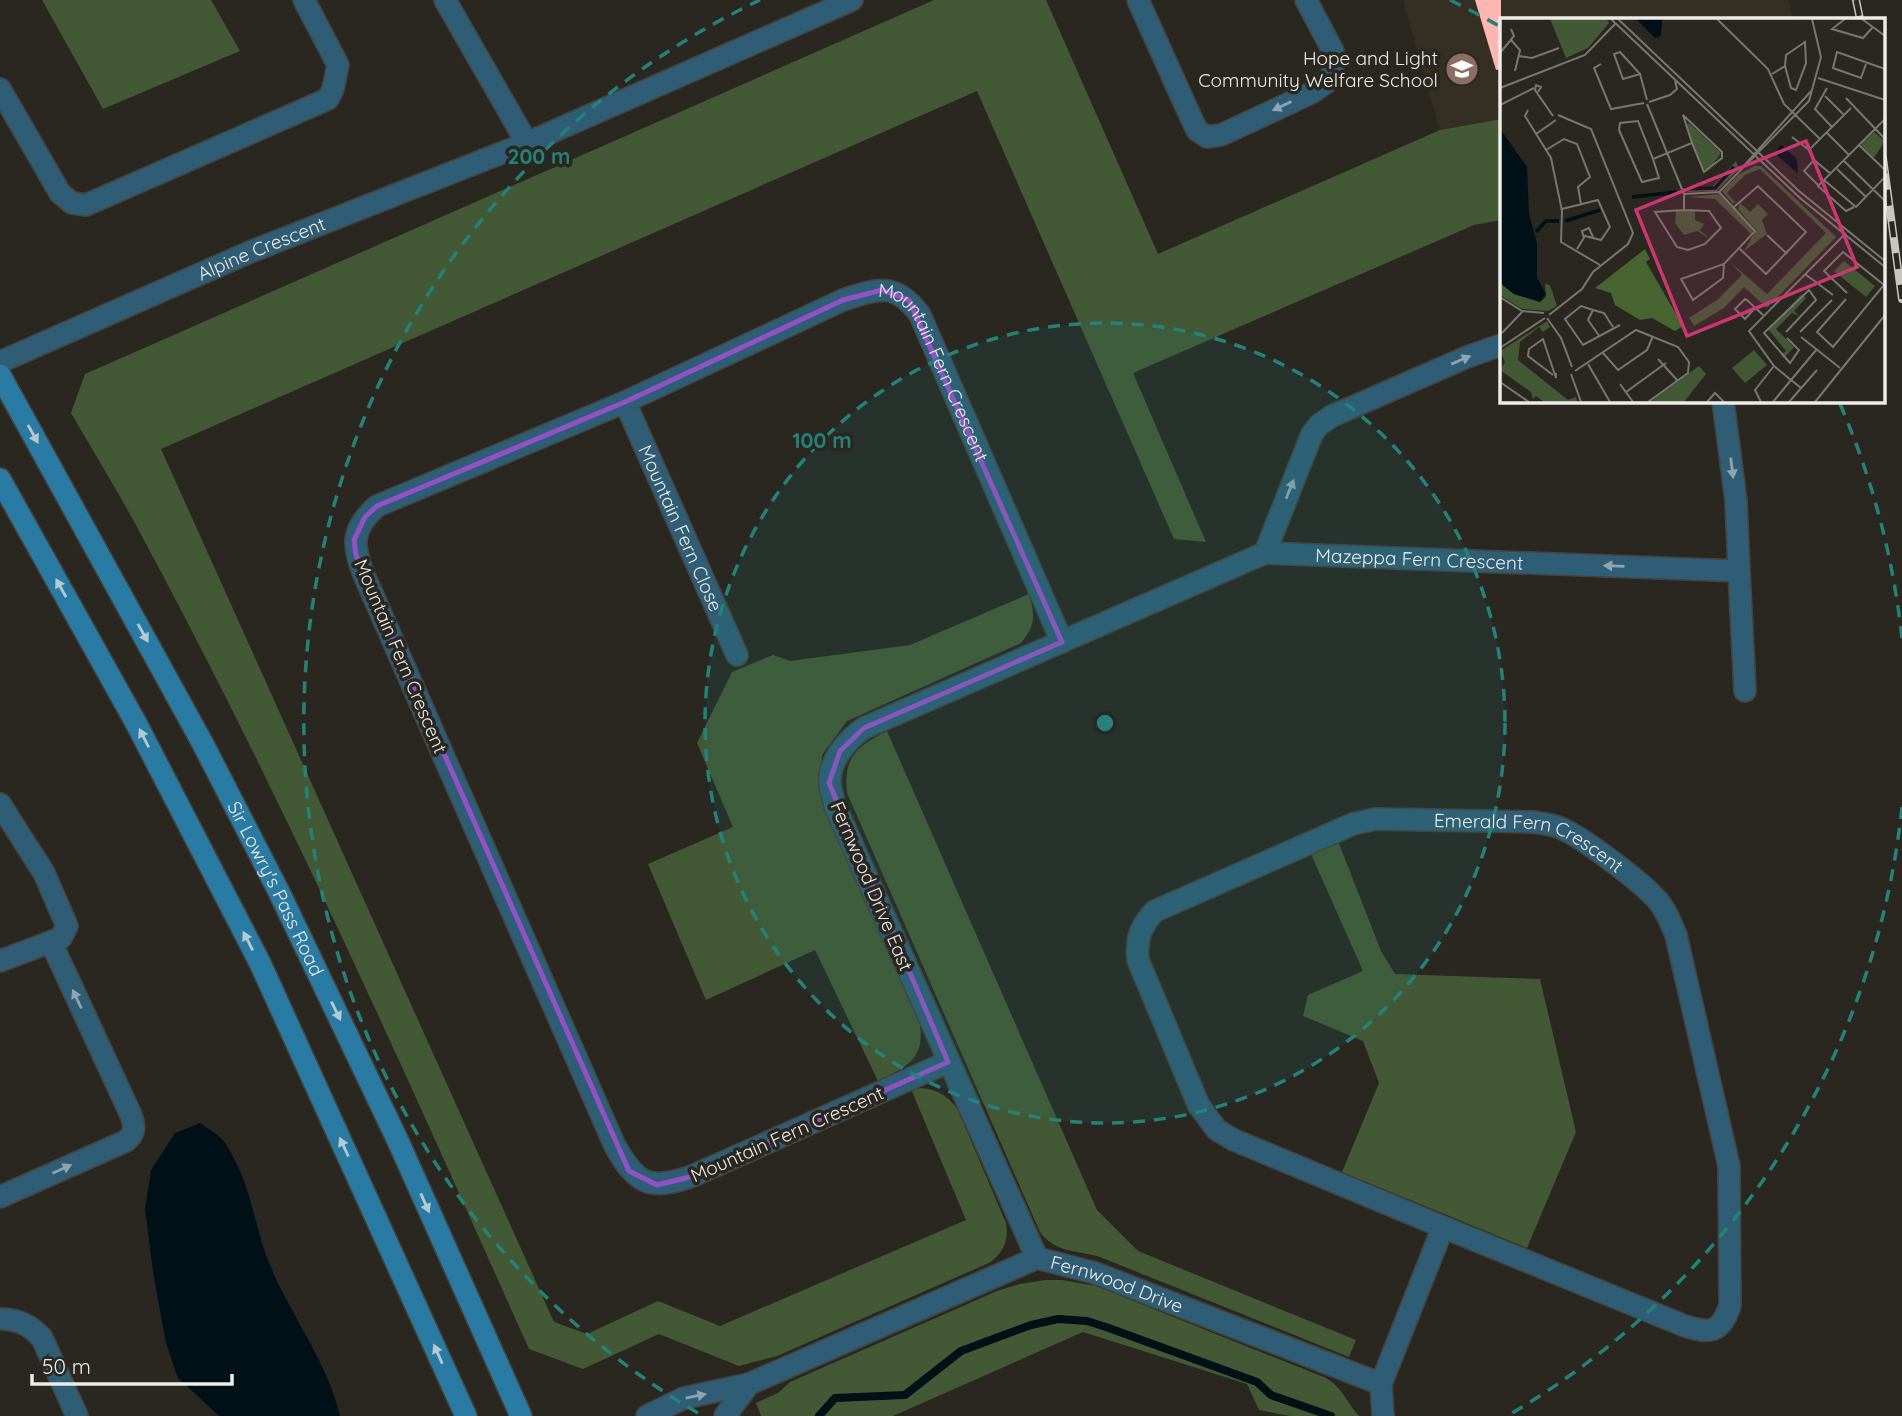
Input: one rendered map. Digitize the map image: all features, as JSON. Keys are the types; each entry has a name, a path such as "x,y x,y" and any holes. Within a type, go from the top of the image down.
{"main road":[{"name":"Sir Lowry's Pass Road","path":"0,375 204,744 279,892 398,1141 521,1416"},
{"path":"0,479 136,723 260,964 466,1416"}],"street":[{"path":"0,89 60,193 72,203 86,205 328,99 338,65 304,0"},
{"path":"445,0 527,143"},
{"name":"Alpine Crescent","path":"0,362 250,252 527,143 852,0"},
{"path":"1141,1 1192,120 1207,137 1220,135 1321,88 1327,82 1333,72 1333,51 1306,0"},
{"name":"Mountain Fern Crescent","path":"948,1062 671,1184 657,1185 629,1171 615,1146 364,575 356,555 354,540 365,517 377,506 625,402 843,300 882,289 896,291 909,300 920,315 1062,642"},
{"path":"1265,552 1312,434 1319,425 1332,416 1500,345"},
{"name":"Mountain Fern Close","path":"625,402 737,655"},
{"path":"1723,402 1736,501 1745,691"},
{"name":"Mazeppa Fern Crescent","path":"1265,552 1739,571"},
{"name":"Fernwood Drive East","path":"1037,1258 835,806 829,783 840,751 850,738 864,728 1265,552"},
{"path":"0,804 44,873 67,921 67,930 56,940 0,961"},
{"name":"Emerald Fern Crescent","path":"1374,818 1533,822 1556,826 1576,836 1607,858 1657,900 1667,913 1676,936 1729,1166 1730,1306 1725,1320 1713,1330 1703,1331 1685,1326 1443,1227 1234,1140 1209,1121 1199,1106 1138,960 1136,944 1139,934 1145,921 1155,911 1353,824 1374,818"},
{"path":"0,1197 126,1141 132,1136 134,1129 131,1114 56,940"},
{"path":"1383,1416 1381,1384 1443,1227"},
{"name":"Fernwood Drive","path":"647,1416 684,1398 749,1384 1037,1258 1096,1273 1381,1384"},
{"path":"1,1318 23,1322 42,1338 78,1416"},
{"name":"Fernwood Drive","path":"725,1416 749,1384"}],"highlighted area":[{"path":"882,290 909,300 1062,642 864,728 840,751 829,783 948,1062 690,1177 657,1185 629,1171 356,555 354,540 365,517 377,506 625,402 843,300"}],"shaded area":[{"name":"Hope and Light Community Welfare School","path":"1403,0 1788,0 1793,18 1500,18 1500,119 1440,130"},
{"path":"200,1123 223,1140 233,1156 249,1195 272,1270 325,1372 340,1416 219,1416 178,1378 166,1343 145,1209 151,1170 175,1133"}],"green space":[{"path":"42,0 211,0 240,51 103,109"},
{"path":"934,0 1046,0 1158,254 1440,130 1500,119 1500,220 1474,225 1133,373 1206,542 1174,539 977,91 161,449 554,1322 587,1334 658,1301 720,1326 966,1220 911,1089 937,1091 957,1108 1006,1223 1007,1235 999,1254 991,1262 777,1356 739,1366 659,1334 583,1369 529,1349 344,942 247,740 136,526 71,413 85,374"},
{"path":"1029,594 1033,620 1021,643 847,721 822,755 822,798 920,1025 921,1037 916,1055 897,1072 878,1081 815,950 706,1000 648,864 733,827 697,743 732,672 773,655 790,661 910,645"},
{"path":"887,731 1097,1210 1138,1251 1356,1340 1349,1357 1100,1257 1052,1244 1040,1232 847,793 847,770 854,754"},
{"path":"1338,841 1381,951 1395,974 1540,979 1576,1132 1527,1248 1342,1172 1379,1083 1363,1041 1303,1016 1308,995 1363,971 1310,852"},
{"path":"1045,1280 1096,1286 1326,1378 1359,1416 1290,1416 1259,1410 1247,1384 1083,1332 893,1416 761,1416 756,1403 778,1393 790,1382 997,1291"}],"building":[{"path":"1475,0 1501,0 1500,69 1496,70"}],"waterway":[{"path":"819,1416 835,1398 905,1395 961,1351 1031,1325 1058,1319 1087,1321 1106,1327 1257,1382 1271,1395 1331,1416"}],"railway":[{"path":"1856,0 1860,18"},
{"path":"1884,165 1902,299"}],"place":[{"name":"Hope and Light Community Welfare School","path":"1462,69"}]}
